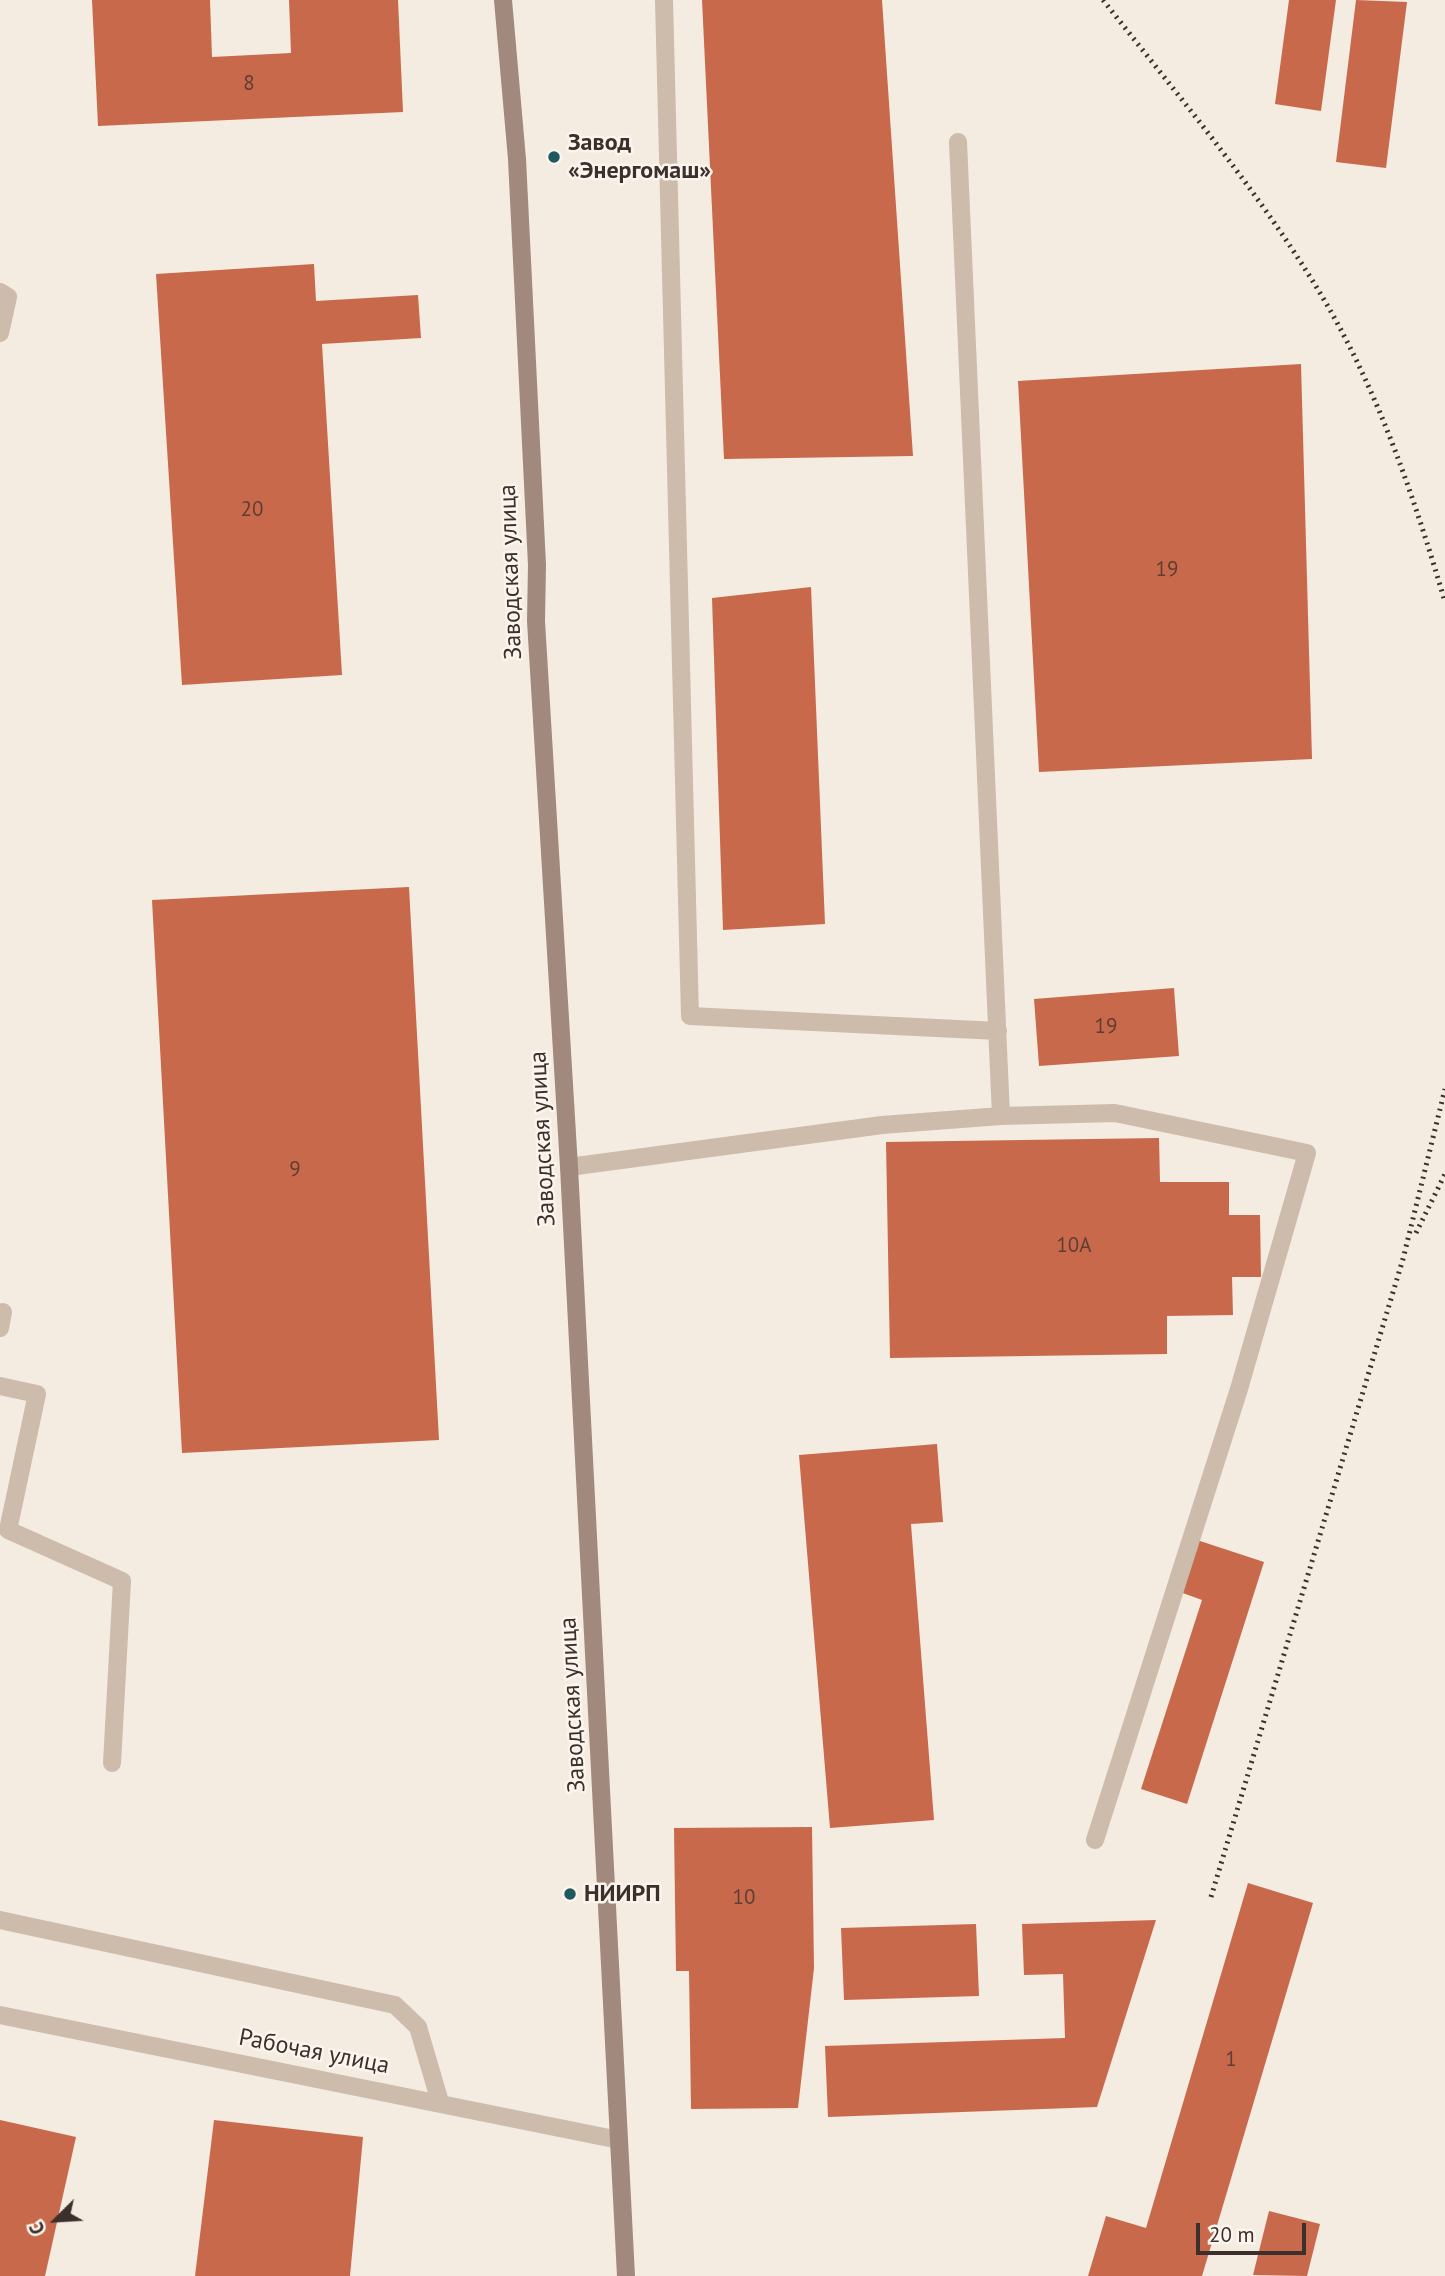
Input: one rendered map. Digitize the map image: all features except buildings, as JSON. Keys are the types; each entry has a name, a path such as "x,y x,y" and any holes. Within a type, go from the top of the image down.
{"street":[{"name":"Заводская улица","path":"503,0 517,159 536,552 536,621 569,1167 626,2276"}],"lane":[{"path":"664,0 690,1016 998,1031"},
{"path":"958,142 1001,1115"},
{"path":"0,292 8,297 0,333"},
{"path":"569,1167 882,1125 1001,1115 1115,1113 1307,1153 1239,1389 1095,1840"},
{"path":"0,1386 37,1394 8,1530 122,1581 112,1763"},
{"path":"0,1920 395,2005 418,2027 440,2102"},
{"name":"Рабочая улица","path":"0,2015 619,2140"}],"railway":[{"path":"1103,0 1248,186 1326,303 1363,375 1394,449 1445,602"},
{"path":"1211,1897 1403,1259 1445,1089"},
{"path":"1416,1233 1445,1174"}],"place":[{"name":"Завод «Энергомаш»","path":"554,157"},
{"name":"НИИРП","path":"570,1894"}]}
